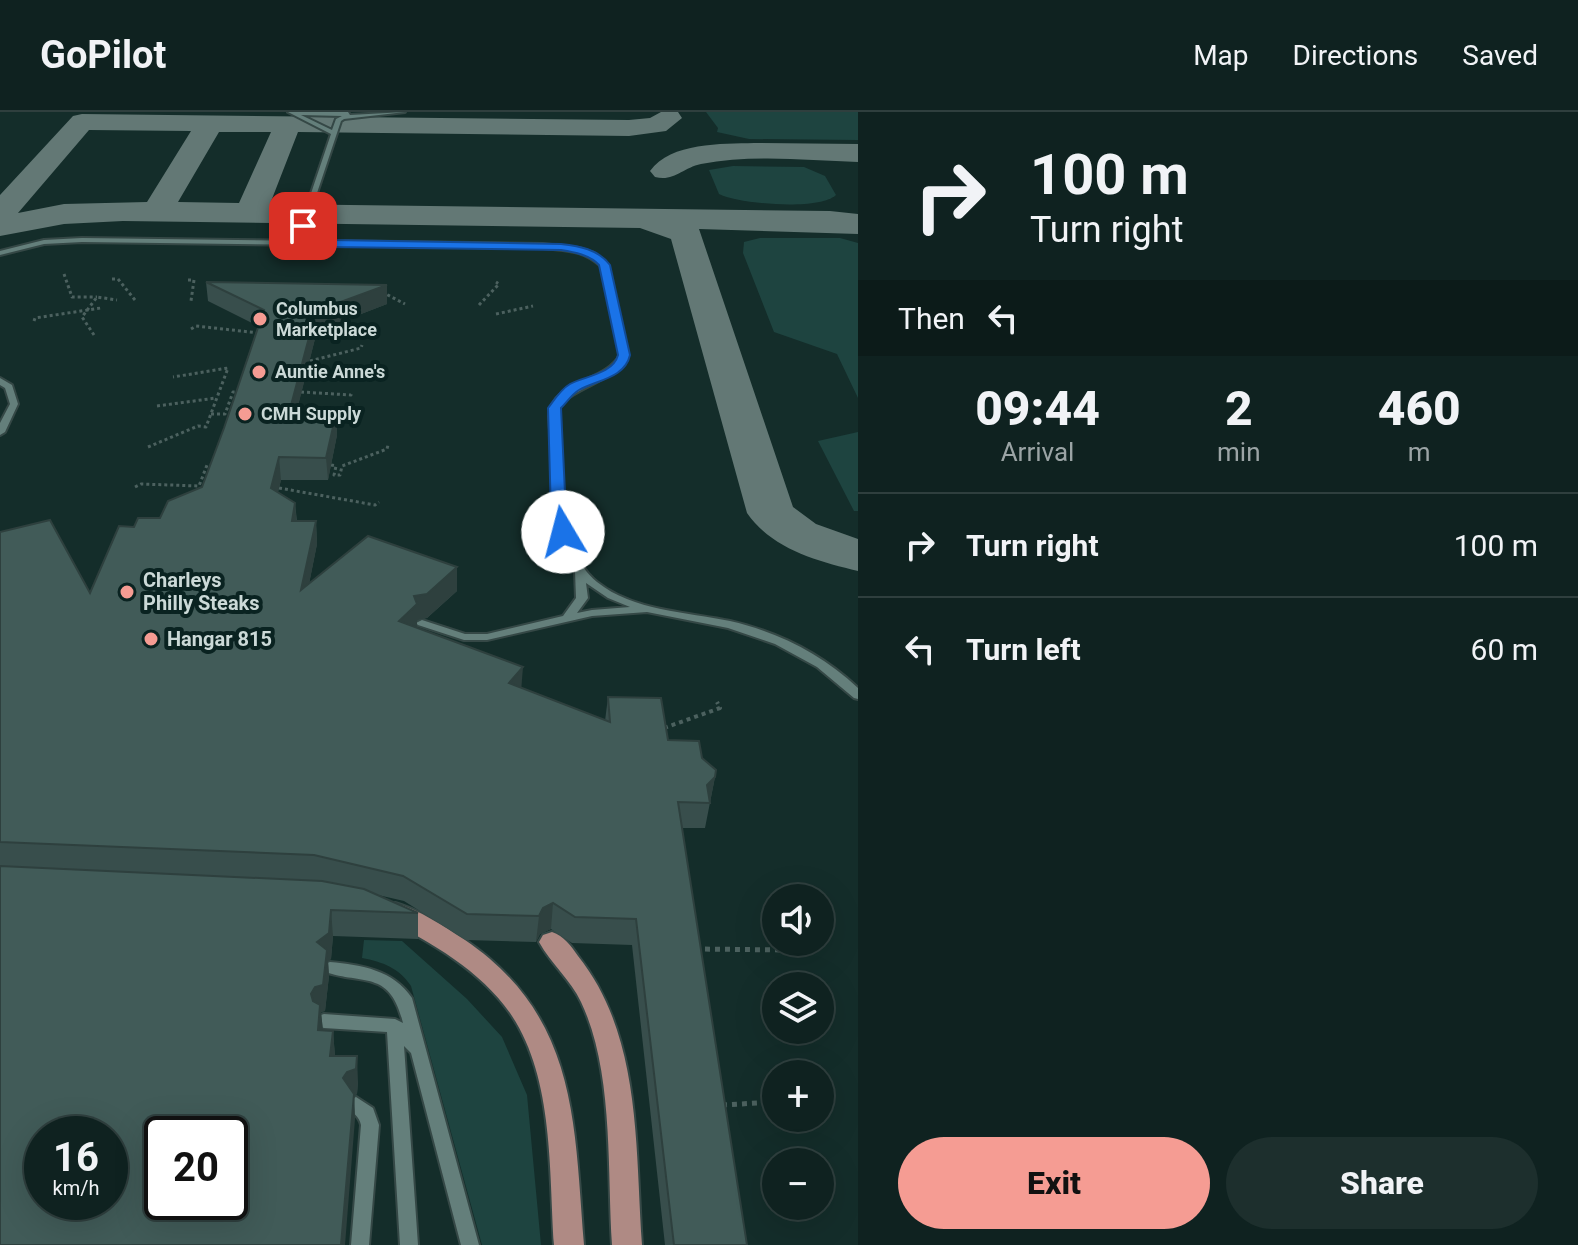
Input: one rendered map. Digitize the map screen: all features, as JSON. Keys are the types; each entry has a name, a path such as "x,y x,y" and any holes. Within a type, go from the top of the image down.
{"main road":[{"path":"379,907 419,924 443,940 501,984 523,1009 540,1043 556,1116 569,1245"},
{"path":"552,942 578,974 590,995 608,1043 627,1245"}],"lane":[{"path":"293,112 402,112"},
{"path":"293,112 334,133"},
{"path":"261,242 289,236 303,226 340,118 355,114"},
{"path":"303,226 311,236 330,243"},
{"path":"0,253 59,240 561,247 592,254 604,265 624,355 622,363 606,375 571,388 554,408 559,514 569,550 583,582 582,598 566,618"},
{"path":"0,381 9,387 14,404 0,432"},
{"path":"577,565 593,584 651,609 748,629 779,641 812,657 841,677 858,695"},
{"path":"422,623 476,637 508,633 592,613 651,609"},
{"path":"330,968 356,970 389,981 406,1003 470,1245"},
{"path":"324,1021 395,1026 412,1043 427,1075"},
{"path":"395,1026 409,1245"},
{"path":"356,1105 367,1113 370,1125 360,1245"}],"path":[{"path":"64,274 72,297 117,300"},
{"path":"112,279 118,279 135,300"},
{"path":"188,280 194,280 191,301"},
{"path":"479,305 499,284 496,282"},
{"path":"377,289 405,304"},
{"path":"94,335 82,317 97,297"},
{"path":"496,314 533,306"},
{"path":"34,321 35,318 101,308"},
{"path":"191,329 196,326 262,333 259,340"},
{"path":"310,361 361,348 362,345"},
{"path":"148,447 198,426 206,427 228,368 173,377"},
{"path":"210,414 225,414 233,392 245,392"},
{"path":"301,392 351,395 352,392"},
{"path":"157,406 216,398"},
{"path":"331,465 336,466 334,475 340,475 342,466 387,449 388,445"},
{"path":"135,487 141,484 199,486 207,465 214,465 206,486"},
{"path":"279,488 375,505 379,502"},
{"path":"658,730 720,708 717,702"},
{"path":"691,949 762,950"},
{"path":"715,1105 762,1103"}],"shaded area":[{"path":"706,112 858,112 858,140 749,139 717,132 718,128"},
{"path":"733,166 804,167 825,176 836,195 827,200 797,204 729,198 719,194 709,170"},
{"path":"760,238 840,238 858,243 858,398 837,354 774,332 743,253 744,242"},
{"path":"858,432 858,511 854,511 818,441"},
{"path":"364,940 402,941 467,999 502,1037 527,1095 541,1245 482,1245 411,986 390,967 362,958"}],"building":[{"path":"206,282 387,285 316,311 289,413 336,414 326,458 279,457 271,488 295,503 292,521 316,521 301,590 368,536 457,567 427,594 414,596 417,604 399,621 523,667 509,683 610,722 608,697 661,698 668,740 699,741 702,758 716,770 715,777 707,785 710,803 678,802 747,1245 674,1245 636,919 575,917 553,903 543,908 539,916 467,914 403,876 314,855 0,842 0,532 50,520 90,593 119,526 134,527 138,518 160,518 168,501 202,487 264,310"},
{"path":"0,866 322,881 364,889 418,913 331,910 329,933 317,942 327,950 323,985 315,987 311,994 313,1001 320,1005 318,1030 333,1031 330,1056 357,1056 356,1069 347,1072 343,1078 354,1094 341,1245 0,1245"}],"taxiway":[{"path":"288,124 629,128 656,125 669,118"},
{"path":"0,214 82,122 210,123"},
{"path":"157,211 210,123"},
{"path":"210,123 288,124"},
{"path":"250,213 288,124"},
{"path":"665,171 676,162 724,153 858,153"},
{"path":"0,226 64,214 157,211"},
{"path":"157,211 250,213"},
{"path":"250,213 640,218"},
{"path":"640,218 858,224"},
{"path":"640,218 664,223 686,234 771,513 798,535 858,556"}],"place":[{"name":"Columbus Marketplace","path":"260,319"},
{"name":"Auntie Anne's","path":"259,372"},
{"name":"CMH Supply","path":"245,414"},
{"name":"Charleys Philly Steaks","path":"127,592"},
{"name":"Hangar 815","path":"151,639"}],"route":[{"path":"303,226 311,236 330,243 561,247 599,258 604,265 624,355 622,363 614,370 571,388 554,408 559,514 563,532"}]}
